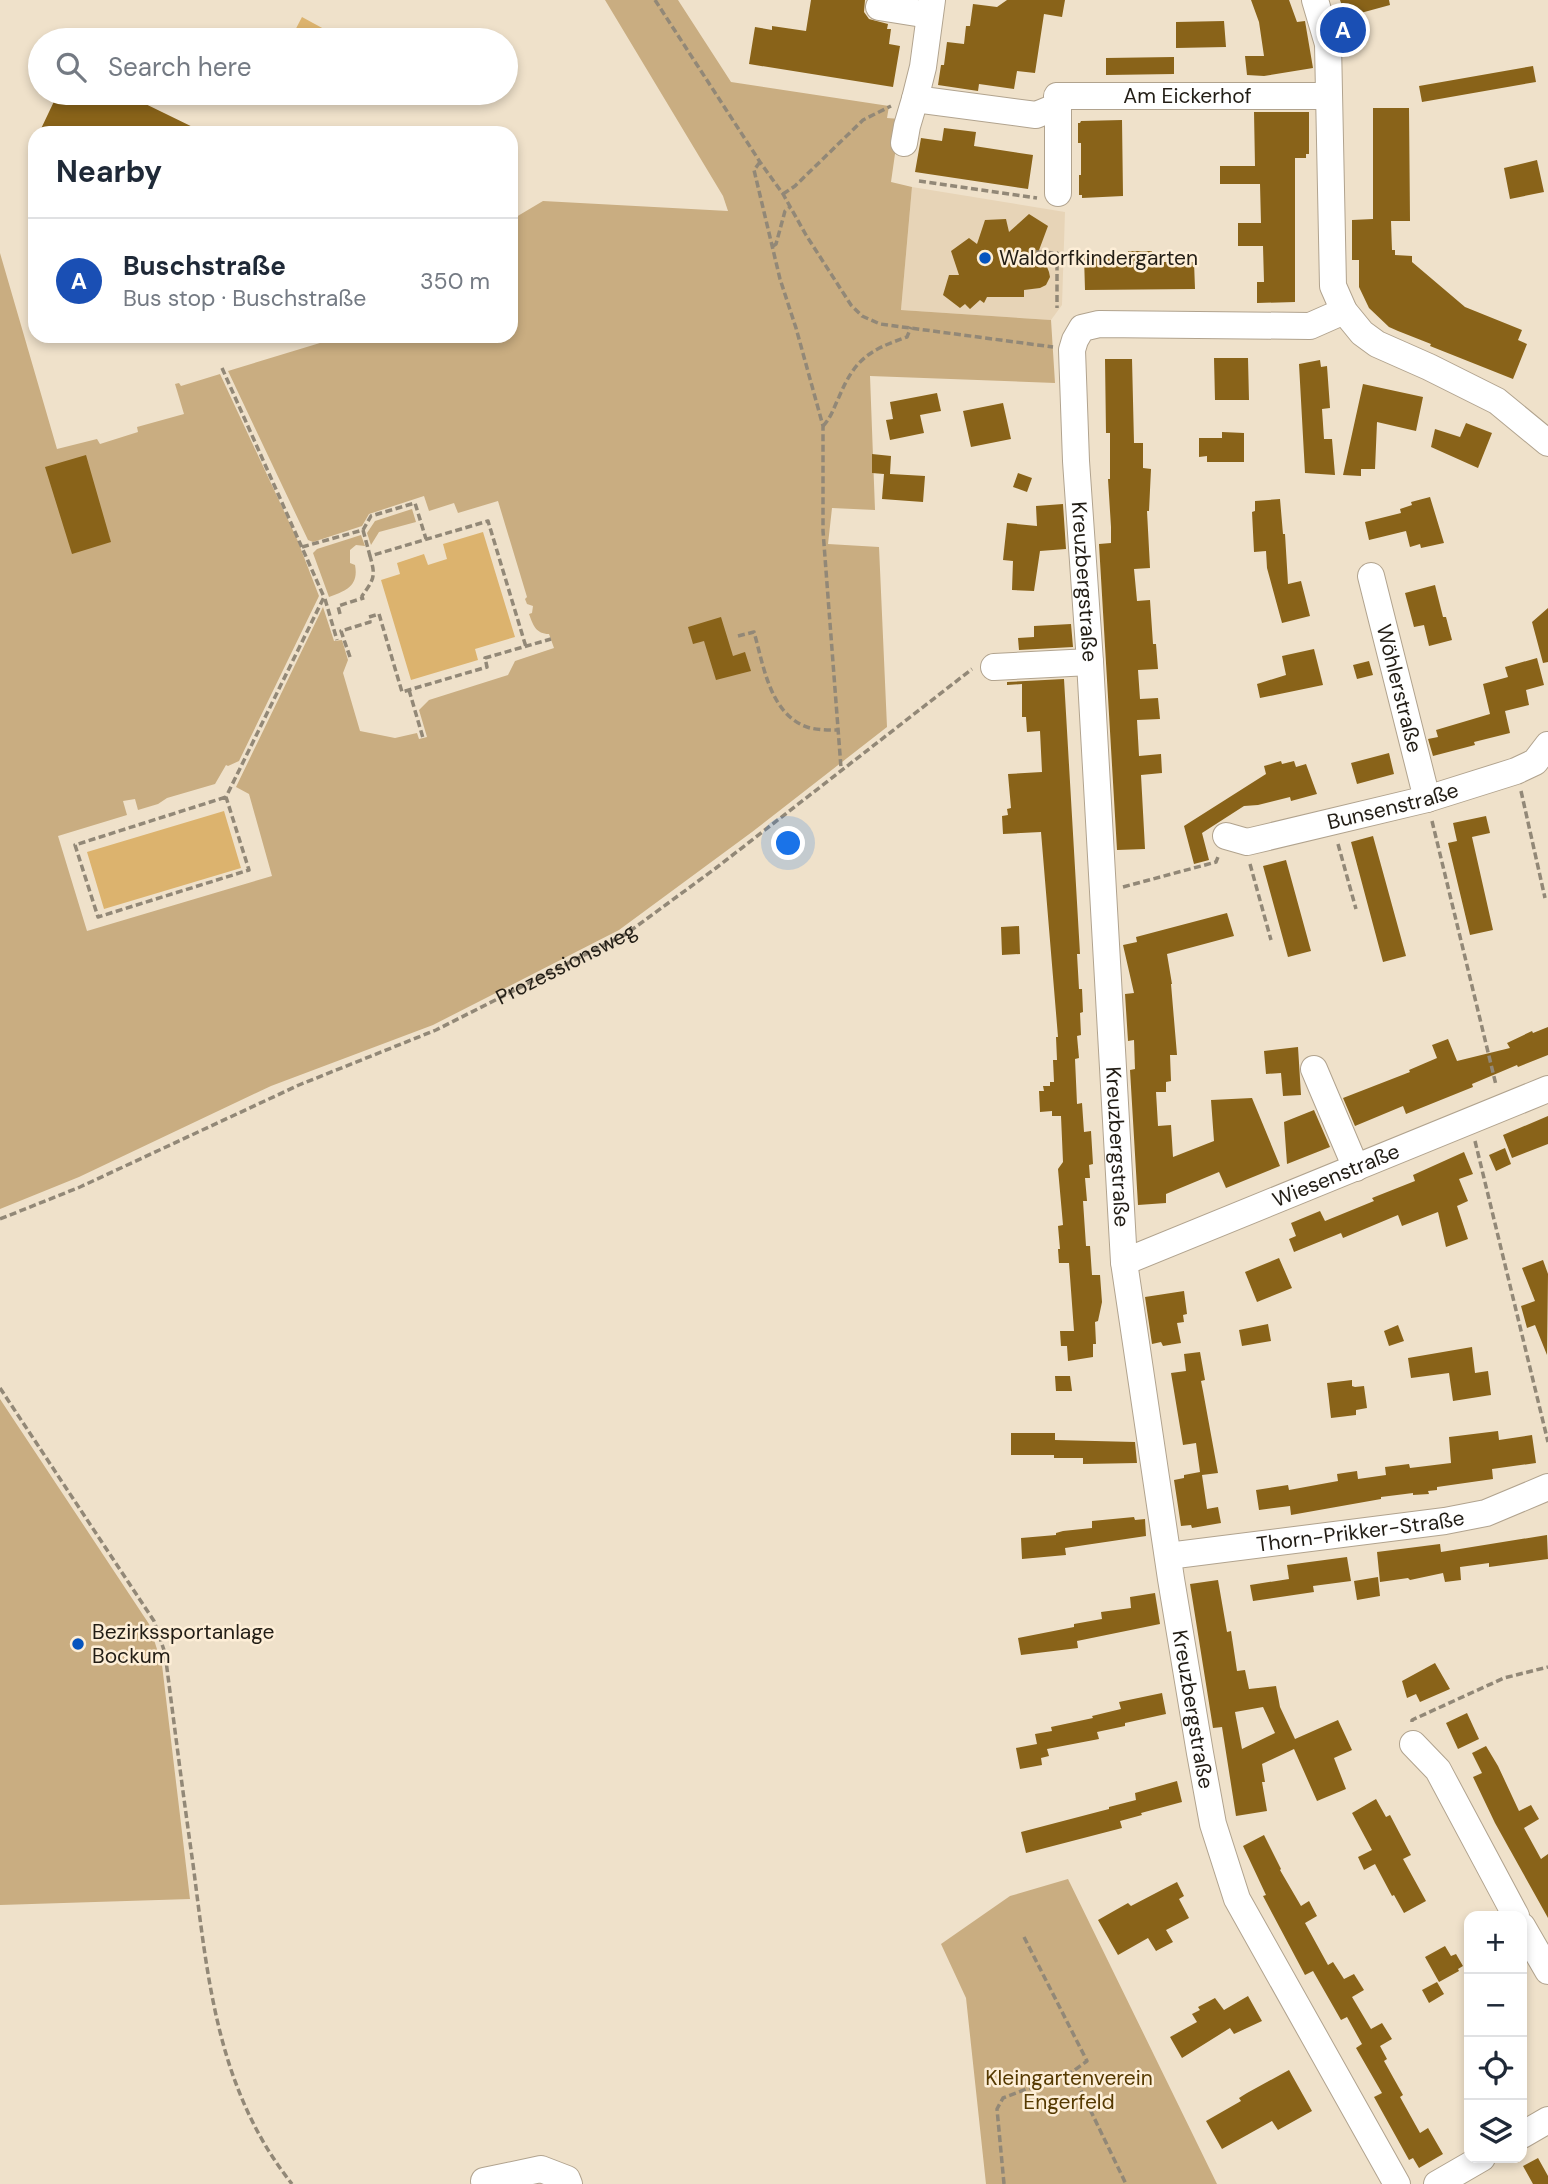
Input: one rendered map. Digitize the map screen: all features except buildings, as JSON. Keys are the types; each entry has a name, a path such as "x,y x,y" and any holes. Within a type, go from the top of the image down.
{"street":[{"path":"1315,0 1328,44 1333,286 1344,311 1362,333 1377,344 1497,401 1548,443"},
{"path":"879,7 930,7 923,67 905,100 907,126 904,143"},
{"name":"Am Eickerhof","path":"905,100 1035,115 1058,106 1057,96 1329,96"},
{"path":"1058,106 1058,192"},
{"path":"1072,350 1082,328 1099,324 1310,326 1344,311"},
{"name":"Kreuzbergstraße","path":"1072,350 1076,461 1124,1262 1168,1556 1213,1824 1237,1899 1397,2184"},
{"name":"Wöhlerstraße","path":"1371,576 1427,799"},
{"path":"994,667 1090,662"},
{"name":"Bunsenstraße","path":"1236,839 1332,822 1427,799 1516,771 1535,762 1548,745"},
{"path":"1314,1069 1356,1168"},
{"name":"Wiesenstraße","path":"1124,1262 1548,1089"},
{"name":"Thorn-Prikker-Straße","path":"1168,1556 1476,1515 1548,1487"},
{"path":"1413,1744 1438,1770 1513,1911"},
{"path":"1527,1935 1548,1971"},
{"path":"1527,2132 1548,2120"},
{"path":"1437,2184 1473,2163"},
{"path":"484,2181 541,2169 567,2179 569,2184"}],"path":[{"path":"655,0 783,194 851,305 862,316 880,324 1072,350"},
{"path":"783,194 795,186 863,120 905,100"},
{"path":"760,162 754,170 780,279 823,426 823,531 841,769"},
{"path":"919,181 1042,199 1058,192"},
{"path":"773,246 776,244 785,211 790,207"},
{"path":"1036,252 1057,253 1057,308"},
{"path":"823,426 860,359 881,346 907,338 911,327"},
{"path":"222,368 324,597 337,640"},
{"path":"302,547 363,530 371,516 415,503 426,539"},
{"path":"370,556 488,520 526,646"},
{"path":"340,614 338,606 363,599 362,596 373,582 375,573 363,530"},
{"path":"226,797 75,845 98,917 249,870 226,797 324,597"},
{"path":"350,657 341,631 370,622 368,614 379,614 402,692 487,667 485,658 551,639"},
{"path":"738,636 754,632 774,697 781,709 797,723 813,729 838,730"},
{"name":"Prozessionsweg","path":"0,1219 80,1187 299,1086 436,1030 626,934 716,868 973,668 994,667"},
{"path":"409,690 423,738"},
{"path":"1516,771 1545,898"},
{"path":"1427,799 1502,1108"},
{"path":"1332,822 1356,909"},
{"path":"1103,890 1116,889 1216,862 1236,839 1248,857 1271,940"},
{"path":"1470,1122 1548,1442"},
{"path":"0,1388 154,1620 165,1653 201,1932 218,2029 226,2060 246,2110 262,2140 292,2184"},
{"path":"1413,1744 1412,1720 1504,1678 1548,1667"},
{"path":"1004,2184 997,2109 1003,2098 1072,2072 1087,2061 1024,1937"},
{"path":"1072,2072 1126,2184"}],"shaded area":[{"path":"302,17 322,28 296,28"},
{"name":"Waldorfkindergarten","path":"912,187 1065,212 1062,305 1051,320 901,310"},
{"path":"483,532 515,637 475,649 478,660 411,680 381,580 400,574 397,563 424,554 428,565 447,559 443,544"},
{"path":"224,811 241,868 104,909 87,852"}],"green space":[{"path":"605,0 678,0 731,82 889,106 887,118 900,119 891,182 912,187 901,310 1051,320 1055,383 870,376 875,510 832,508 828,544 879,547 887,727 752,832 619,930 433,1025 271,1086 79,1177 0,1209 0,253 57,449 97,439 100,444 138,432 137,427 184,414 175,384 179,383 181,386 220,374 297,539 319,596 239,761 226,765 215,784 138,810 135,799 123,801 127,815 58,836 87,931 272,876 249,794 236,787 323,607 334,641 342,640 348,660 343,673 360,731 395,738 417,733 419,739 427,737 419,710 429,700 508,675 515,661 554,648 549,634 538,631 530,618 533,606 527,604 525,599 527,597 498,501 458,513 454,503 429,511 424,496 369,514 362,526 313,542 308,540 228,371 320,343 518,343 518,216 543,201 728,211 723,196"},
{"path":"412,509 416,522 379,532 371,545 367,533 375,521"},
{"path":"361,535 365,546 356,545 350,550 350,563 355,565 356,572 353,583 346,590 329,597 313,553 317,549"},
{"name":"Bezirkssportanlage Bockum","path":"0,1399 149,1624 162,1665 190,1899 0,1905"},
{"name":"Kleingartenverein Engerfeld","path":"1068,1879 1217,2184 986,2184 966,1998 941,1944 1010,1896"}],"place":[{"name":"Buschstraße","path":"1343,30"},
{"name":"Waldorfkindergarten","path":"985,258"},
{"name":"Bezirkssportanlage Bockum","path":"78,1644"}]}
